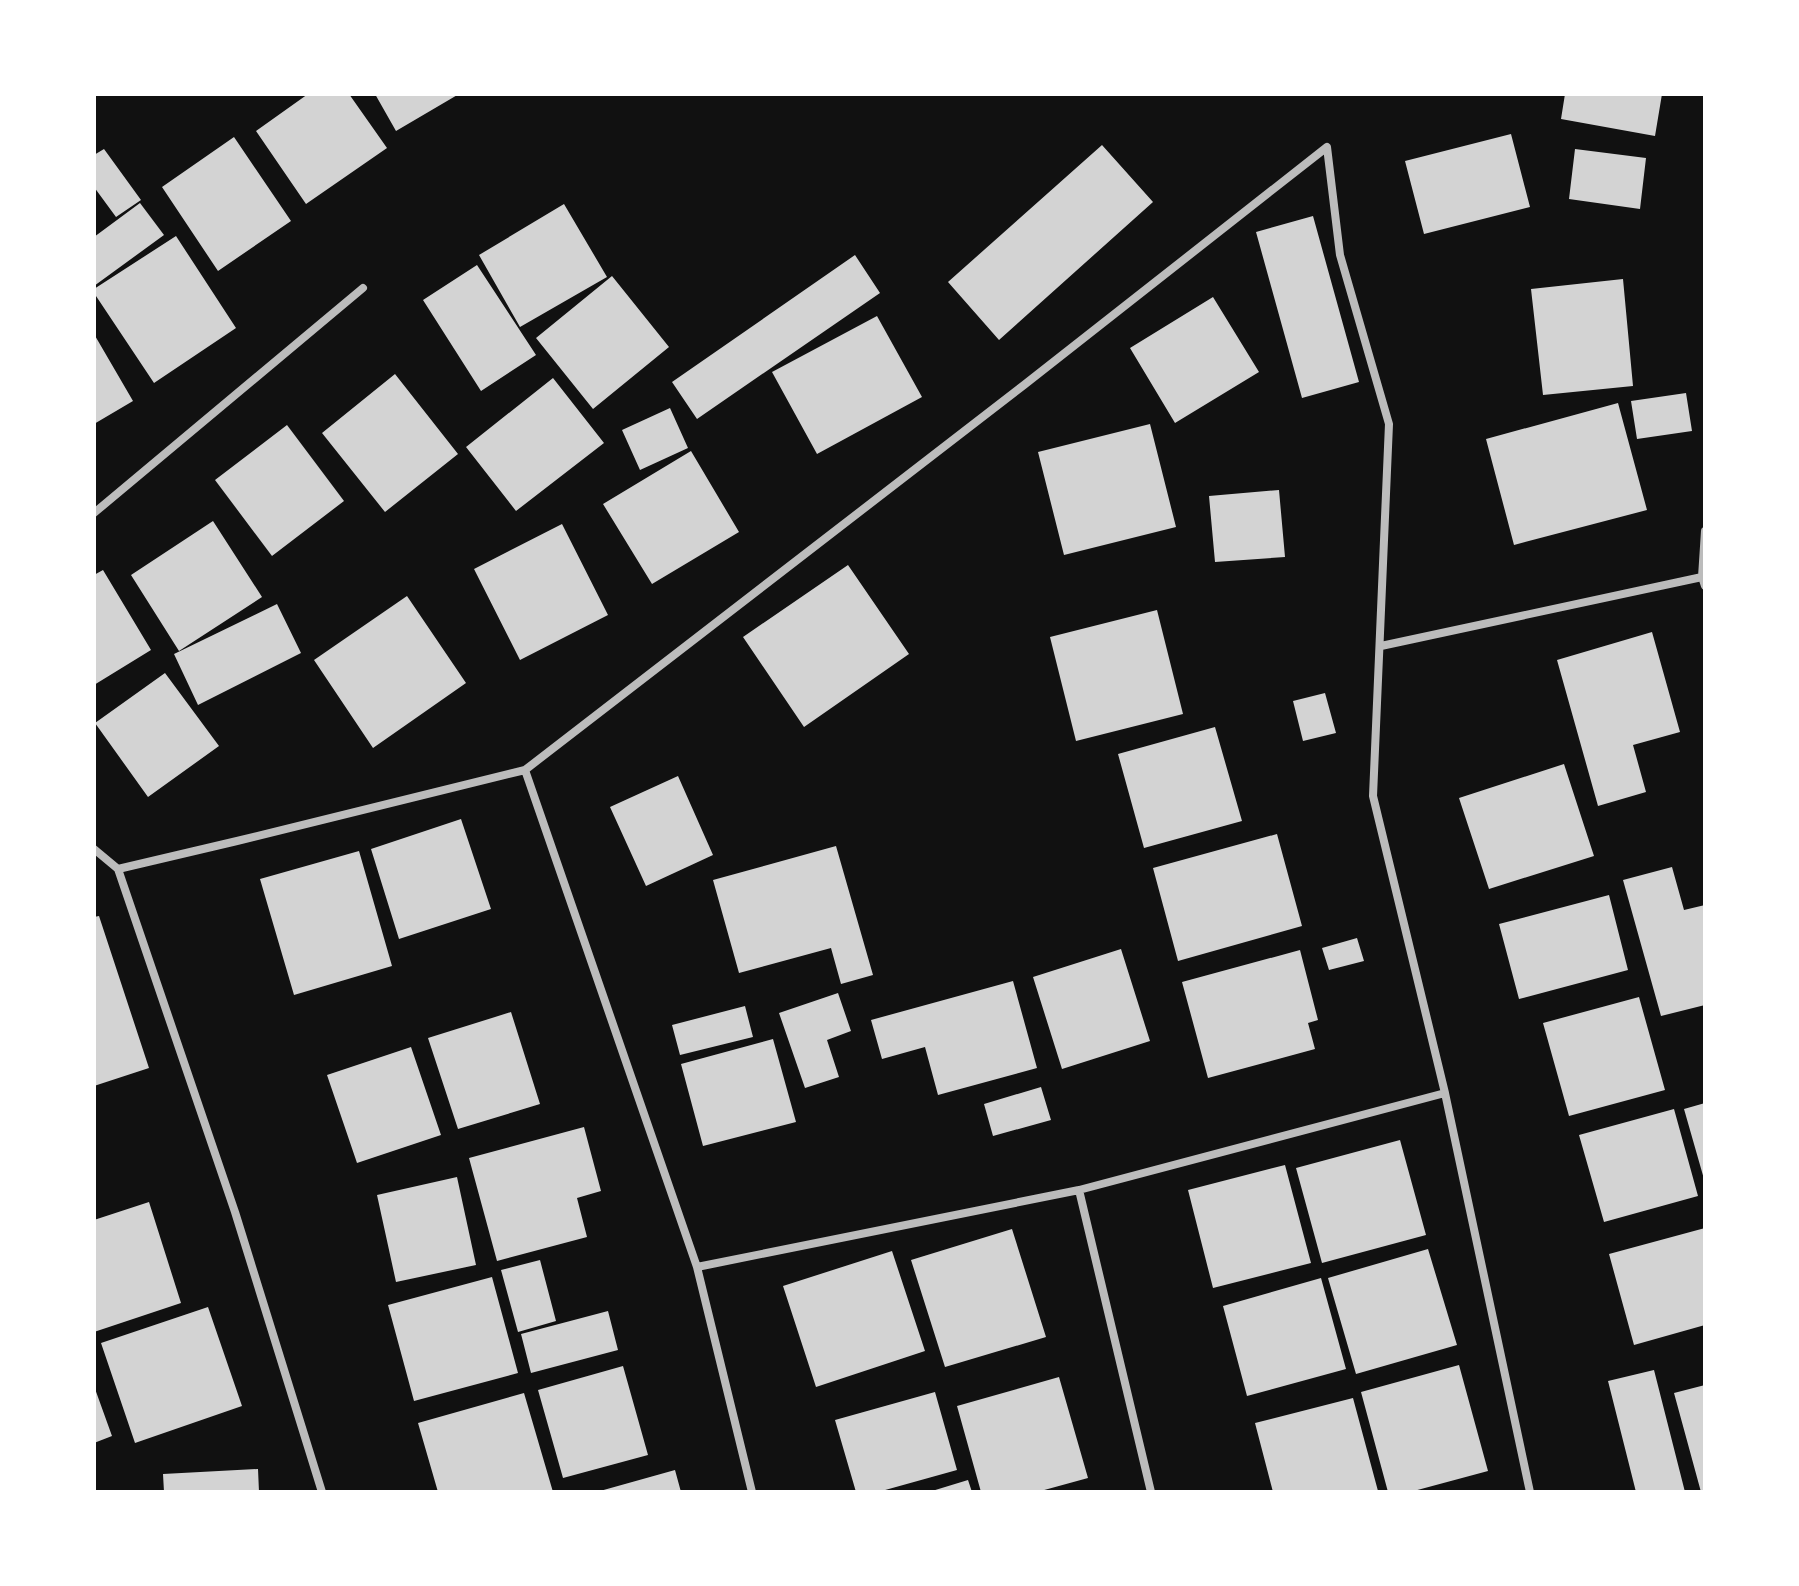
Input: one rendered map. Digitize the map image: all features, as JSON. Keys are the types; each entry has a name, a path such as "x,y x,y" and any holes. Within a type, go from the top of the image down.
{"street":[{"path":"118,869 525,770 1327,147 1340,255 1389,424 1373,796 1445,1093 1530,1492"},
{"path":"94,513 363,288"},
{"path":"1381,646 1704,581 1705,531"},
{"path":"525,770 697,1267 752,1492"},
{"path":"94,849 118,869 235,1212 322,1492"},
{"path":"697,1267 1079,1190 1445,1093"},
{"path":"1079,1190 1151,1492"}],"building":[{"path":"308,94 349,94 387,148 306,204 256,131"},
{"path":"375,94 459,94 396,131"},
{"path":"1565,94 1662,94 1655,136 1561,119"},
{"path":"1511,134 1530,207 1424,234 1405,161"},
{"path":"234,137 291,221 218,271 162,187"},
{"path":"1102,145 1153,202 999,340 948,282"},
{"path":"104,149 141,200 116,217 94,187 94,155"},
{"path":"1575,149 1646,158 1640,209 1569,199"},
{"path":"140,203 164,235 94,286 94,237"},
{"path":"564,204 607,277 520,327 479,255"},
{"path":"1313,216 1359,382 1302,398 1256,232"},
{"path":"176,236 236,328 154,383 94,289"},
{"path":"855,255 880,293 697,419 672,382"},
{"path":"477,265 536,355 481,391 423,300"},
{"path":"612,276 669,347 593,409 536,338"},
{"path":"1623,279 1633,386 1543,395 1531,289"},
{"path":"1213,297 1259,372 1175,423 1130,348"},
{"path":"877,316 922,397 817,454 772,372"},
{"path":"94,334 133,401 94,424"},
{"path":"395,374 458,454 385,512 322,433"},
{"path":"553,378 604,443 516,511 466,447"},
{"path":"1686,393 1692,431 1637,439 1631,401"},
{"path":"1618,403 1647,510 1514,545 1486,439"},
{"path":"670,408 688,448 640,470 622,430"},
{"path":"1150,424 1176,527 1064,555 1038,452"},
{"path":"287,425 344,501 272,556 215,480"},
{"path":"691,451 739,532 652,584 603,504"},
{"path":"1279,490 1285,557 1215,562 1209,496"},
{"path":"213,521 262,597 179,651 131,575"},
{"path":"562,524 608,615 520,660 474,569"},
{"path":"848,565 909,654 804,727 743,637"},
{"path":"103,570 151,650 94,685 94,575"},
{"path":"407,596 466,683 373,748 314,660"},
{"path":"277,604 301,653 198,705 174,654"},
{"path":"1157,610 1183,714 1076,741 1050,637"},
{"path":"1652,632 1680,732 1633,745 1646,792 1598,806 1557,660"},
{"path":"165,673 219,746 148,797 95,723"},
{"path":"1325,693 1336,733 1303,741 1293,701"},
{"path":"1215,727 1242,821 1144,848 1118,754"},
{"path":"1564,764 1594,856 1489,889 1459,798"},
{"path":"678,776 713,855 646,886 610,807"},
{"path":"461,819 491,909 399,939 371,849"},
{"path":"1277,834 1302,926 1178,961 1153,868"},
{"path":"836,846 873,975 841,984 831,948 739,973 713,880"},
{"path":"359,851 392,966 294,995 260,879"},
{"path":"1672,867 1684,910 1705,905 1705,1005 1661,1016 1623,880"},
{"path":"1609,895 1628,970 1519,999 1499,924"},
{"path":"99,916 149,1068 94,1086 94,917"},
{"path":"1357,938 1364,961 1329,970 1322,948"},
{"path":"1121,949 1150,1041 1062,1069 1033,977"},
{"path":"1300,950 1318,1020 1308,1023 1315,1049 1208,1078 1182,982"},
{"path":"1013,981 1037,1068 938,1095 925,1047 882,1059 871,1020"},
{"path":"838,993 851,1031 827,1040 839,1077 805,1088 779,1013"},
{"path":"1639,997 1665,1090 1569,1116 1543,1023"},
{"path":"745,1006 753,1037 680,1055 672,1025"},
{"path":"511,1012 540,1104 458,1129 428,1038"},
{"path":"773,1039 796,1122 703,1146 681,1064"},
{"path":"411,1047 441,1135 357,1163 327,1075"},
{"path":"1041,1087 1051,1120 993,1136 984,1104"},
{"path":"1705,1103 1705,1179 1704,1179 1684,1109"},
{"path":"1674,1109 1698,1196 1604,1222 1579,1135"},
{"path":"584,1127 601,1191 577,1198 587,1237 497,1261 469,1158"},
{"path":"1400,1140 1426,1235 1322,1263 1296,1168"},
{"path":"1285,1165 1311,1263 1213,1288 1188,1190"},
{"path":"457,1177 476,1265 396,1282 377,1195"},
{"path":"149,1202 181,1303 94,1332 94,1220"},
{"path":"1705,1228 1705,1325 1634,1345 1609,1254"},
{"path":"1012,1229 1046,1337 945,1367 911,1260"},
{"path":"1428,1249 1457,1345 1356,1374 1328,1278"},
{"path":"892,1251 925,1351 816,1387 783,1286"},
{"path":"540,1260 556,1321 518,1332 501,1270"},
{"path":"492,1277 518,1373 414,1401 388,1305"},
{"path":"1321,1278 1346,1369 1247,1396 1223,1306"},
{"path":"208,1307 242,1406 135,1443 101,1343"},
{"path":"608,1311 618,1350 531,1373 521,1334"},
{"path":"1459,1365 1488,1471 1410,1492 1388,1492 1361,1392"},
{"path":"623,1366 648,1455 563,1478 538,1390"},
{"path":"1654,1370 1685,1492 1636,1492 1608,1381"},
{"path":"1059,1377 1088,1478 1037,1492 981,1492 957,1406"},
{"path":"1705,1385 1705,1492 1701,1492 1674,1393"},
{"path":"94,1386 112,1436 94,1443"},
{"path":"935,1392 957,1470 878,1492 856,1492 835,1420"},
{"path":"524,1393 553,1492 438,1492 418,1423"},
{"path":"1353,1398 1378,1491 1273,1492 1255,1423"},
{"path":"258,1469 259,1492 164,1492 163,1474"},
{"path":"675,1470 681,1492 600,1492 600,1491"},
{"path":"968,1480 972,1492 932,1492 932,1491"}]}
